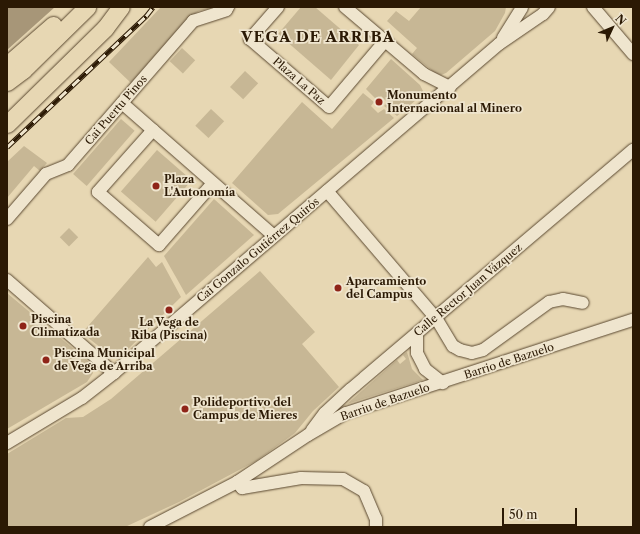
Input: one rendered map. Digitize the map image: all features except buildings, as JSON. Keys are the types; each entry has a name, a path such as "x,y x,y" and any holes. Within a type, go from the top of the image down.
{"highway":[{"path":"7,65 74,7"},
{"path":"7,82 23,70 86,7"},
{"path":"7,108 29,89 114,7"},
{"path":"7,124 106,28 121,7"}],"street":[{"name":"Cai Puertu Pinos","path":"7,219 46,174 68,165 193,21 226,10 228,7"},
{"name":"Plaza La Paz","path":"278,7 250,39 328,107 385,41"},
{"path":"345,7 424,74 450,87"},
{"name":"Cai Gonzalo Gutiérrez Quirós","path":"499,44 522,7 529,15 538,16"},
{"name":"Cai Gonzalo Gutiérrez Quirós","path":"7,443 82,398 114,373 499,44 543,14 548,7"},
{"path":"593,7 633,54"},
{"path":"424,74 432,88 432,102"},
{"path":"122,103 274,236"},
{"path":"153,130 98,192 158,245 213,182"},
{"name":"Calle Rector Juan Vázquez","path":"308,435 326,413 346,394 633,150"},
{"path":"327,191 436,318 453,346 472,353 483,350 549,302 563,299 583,303"},
{"path":"7,280 114,373"},
{"name":"Barrio de Bazuelo","path":"442,383 633,320"},
{"path":"417,333 417,353 425,369 442,383"},
{"name":"Barriu de Bazuelo","path":"308,435 346,413 442,383"},
{"path":"150,527 237,482 308,435"},
{"path":"237,482 242,488 301,478 343,479 364,491 376,519 376,527"}],"shaded area":[{"path":"7,7 55,7 7,50"},
{"path":"161,7 216,7 199,11 187,19 131,83 109,62"},
{"path":"301,7 315,7 359,45 331,80 278,34"},
{"path":"421,7 506,7 505,13 495,31 446,73 441,75 435,73 412,54 417,48 387,21 396,11 409,21"},
{"path":"182,48 195,60 183,73 170,61"},
{"path":"391,59 420,85 423,91 422,95 397,116 384,106 387,102 381,96 377,100 366,89"},
{"path":"245,71 258,83 243,99 230,87"},
{"path":"363,93 374,102 371,106 378,113 384,109 394,118 278,214 268,215 232,183 302,102 332,129"},
{"path":"211,109 224,121 208,138 195,126"},
{"path":"121,119 135,131 87,186 73,174"},
{"path":"24,146 47,163 40,171 34,166 7,198 7,162"},
{"path":"157,150 192,180 156,222 121,192"},
{"path":"214,199 254,235 186,295 164,256"},
{"path":"69,228 78,237 69,246 60,237"},
{"path":"148,257 156,267 162,262 181,297 120,357 115,359 82,333"},
{"path":"260,271 315,332 302,344 339,387 313,411 295,433 256,461 179,502 125,527 7,527 7,454 66,418 83,417 111,399"},
{"name":"Piscina Municipal de Vega de Arriba","path":"7,293 90,363 93,373 87,382 7,429"},
{"path":"407,352 412,369 423,380 347,404 397,360 400,364 406,359 403,355"}],"railway":[{"path":"7,147 146,16 153,7"}],"place":[{"name":"Monumento Internacional al Minero","path":"379,102"},
{"name":"Plaza L'Autonomía","path":"156,186"},
{"name":"Aparcamiento del Campus","path":"338,288"},
{"name":"La Vega de Riba (Piscina)","path":"169,310"},
{"name":"Piscina Climatizada","path":"23,326"},
{"name":"Piscina Municipal de Vega de Arriba","path":"46,360"},
{"name":"Polideportivo del Campus de Mieres","path":"185,409"}],"district":[{"name":"VEGA DE ARRIBA","path":"318,37"}]}
